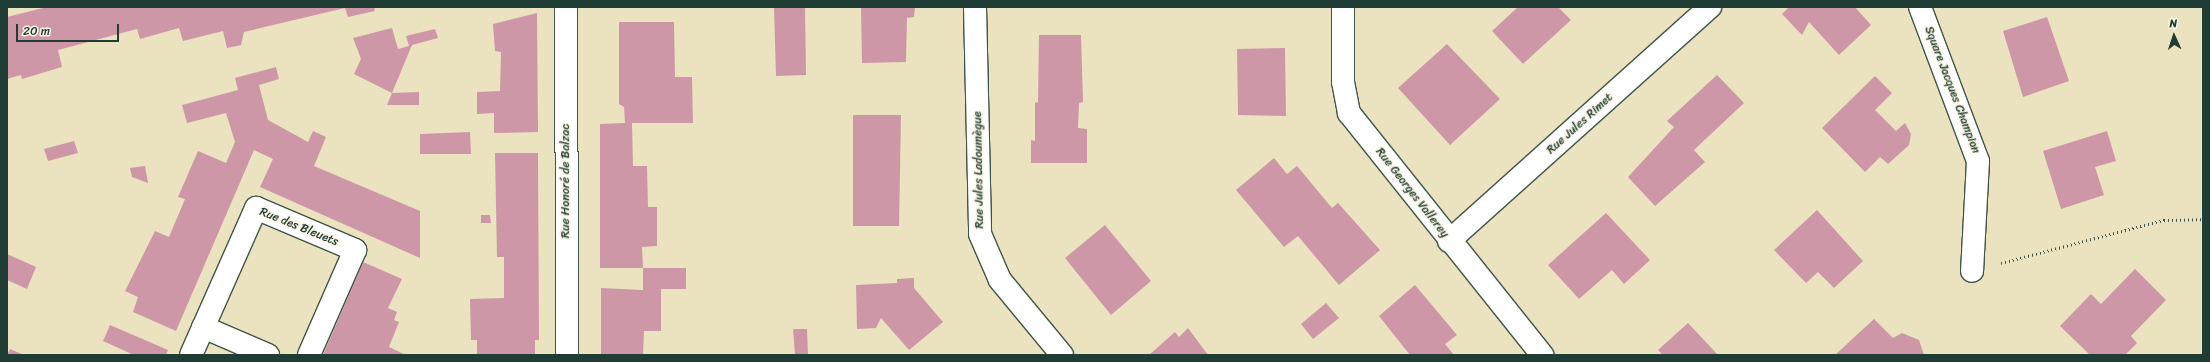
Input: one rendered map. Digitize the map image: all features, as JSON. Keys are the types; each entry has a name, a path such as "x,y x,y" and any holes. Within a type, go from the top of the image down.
{"street":[{"name":"Rue Honoré de Balzac","path":"566,7 566,355"},
{"name":"Rue Jules Ladoumègue","path":"975,7 980,234 1000,280 1062,355"},
{"name":"Rue Georges Vallerey","path":"1343,7 1343,82 1349,113 1542,355"},
{"name":"Rue Jules Rimet","path":"1449,240 1710,7"},
{"name":"Square Jacques Champion","path":"1920,7 1978,160 1972,271"},
{"name":"Rue des Bleuets","path":"191,355 256,208 355,250 309,355"},
{"path":"203,327 268,355"}],"path":[{"path":"1972,271 2164,220 2203,219"}],"building":[{"path":"47,7 374,7 375,11 348,17 345,8 244,32 241,45 227,48 223,31 183,41 179,28 140,39 137,29 58,50 62,67 22,79 21,75 7,79 7,17"},
{"path":"774,7 805,7 806,75 776,76"},
{"path":"861,7 915,7 914,17 907,18 906,62 862,63"},
{"path":"1518,7 1558,7 1571,20 1523,64 1492,31"},
{"path":"1789,7 1855,7 1871,25 1839,55 1809,22 1802,35 1782,14"},
{"path":"537,13 538,132 494,133 494,113 477,114 477,92 500,91 501,52 495,51 493,24"},
{"path":"2047,17 2069,81 2023,97 2003,31"},
{"path":"619,22 674,22 675,77 692,77 693,123 632,123 633,166 647,166 648,207 657,207 657,246 642,247 643,268 600,268 600,124 625,123 624,107 619,104"},
{"path":"392,28 398,49 409,46 406,36 435,29 438,38 412,45 392,93 354,74 361,59 353,38"},
{"path":"1039,35 1081,35 1083,102 1079,103 1078,128 1087,129 1087,163 1031,163 1031,140 1035,141 1035,103 1038,102"},
{"path":"1447,44 1500,99 1450,145 1398,88"},
{"path":"1285,48 1286,116 1238,115 1237,49"},
{"path":"276,67 279,79 259,85 268,120 308,142 313,131 326,137 314,166 420,211 420,258 260,187 273,159 254,150 176,331 133,312 138,297 125,291 155,231 169,237 185,199 178,197 198,151 226,163 235,142 226,113 187,123 182,105 238,90 235,78"},
{"path":"1717,75 1744,103 1694,150 1705,162 1655,206 1628,177 1674,127 1667,121"},
{"path":"1875,76 1892,93 1875,110 1896,131 1905,123 1911,134 1909,145 1888,164 1880,157 1865,172 1822,128"},
{"path":"419,92 419,105 387,105 392,93"},
{"path":"853,115 901,115 899,226 853,226"},
{"path":"2107,131 2116,161 2095,167 2104,195 2061,209 2043,151"},
{"path":"470,132 471,154 420,154 420,134"},
{"path":"74,141 78,153 48,161 44,149"},
{"path":"495,153 538,153 539,340 535,340 535,355 477,355 477,340 471,340 470,299 504,298 504,257 497,257"},
{"path":"1274,158 1287,174 1297,166 1332,208 1338,203 1380,250 1339,285 1298,236 1284,247 1236,190"},
{"path":"145,166 148,183 132,177 130,168"},
{"path":"1817,210 1863,261 1834,288 1818,272 1806,283 1774,250"},
{"path":"1606,213 1650,260 1624,284 1612,270 1579,299 1548,265"},
{"path":"481,215 490,215 491,223 481,223"},
{"path":"1105,225 1151,281 1111,315 1065,258"},
{"path":"7,254 36,267 27,289 7,280"},
{"path":"363,262 402,279 388,308 397,312 394,320 399,322 389,347 406,355 323,355"},
{"path":"643,268 686,268 686,289 661,289 661,331 644,331 643,355 601,355 601,288 643,290"},
{"path":"2135,269 2166,300 2131,336 2137,343 2125,355 2090,355 2060,326 2091,294 2101,304"},
{"path":"914,278 914,288 943,322 909,350 881,318 876,328 857,329 856,285 897,283 897,279"},
{"path":"1415,285 1457,335 1445,344 1454,355 1410,355 1379,316"},
{"path":"1326,303 1339,318 1313,339 1301,324"},
{"path":"1874,319 1893,338 1902,333 1919,340 1924,355 1835,355"},
{"path":"1688,323 1718,355 1663,355 1658,350"},
{"path":"110,325 168,350 166,355 134,355 103,341"},
{"path":"1188,328 1208,355 1149,355 1175,332 1179,337"},
{"path":"793,329 807,329 808,355 795,355"},
{"path":"10,349 24,355 7,355"}]}
